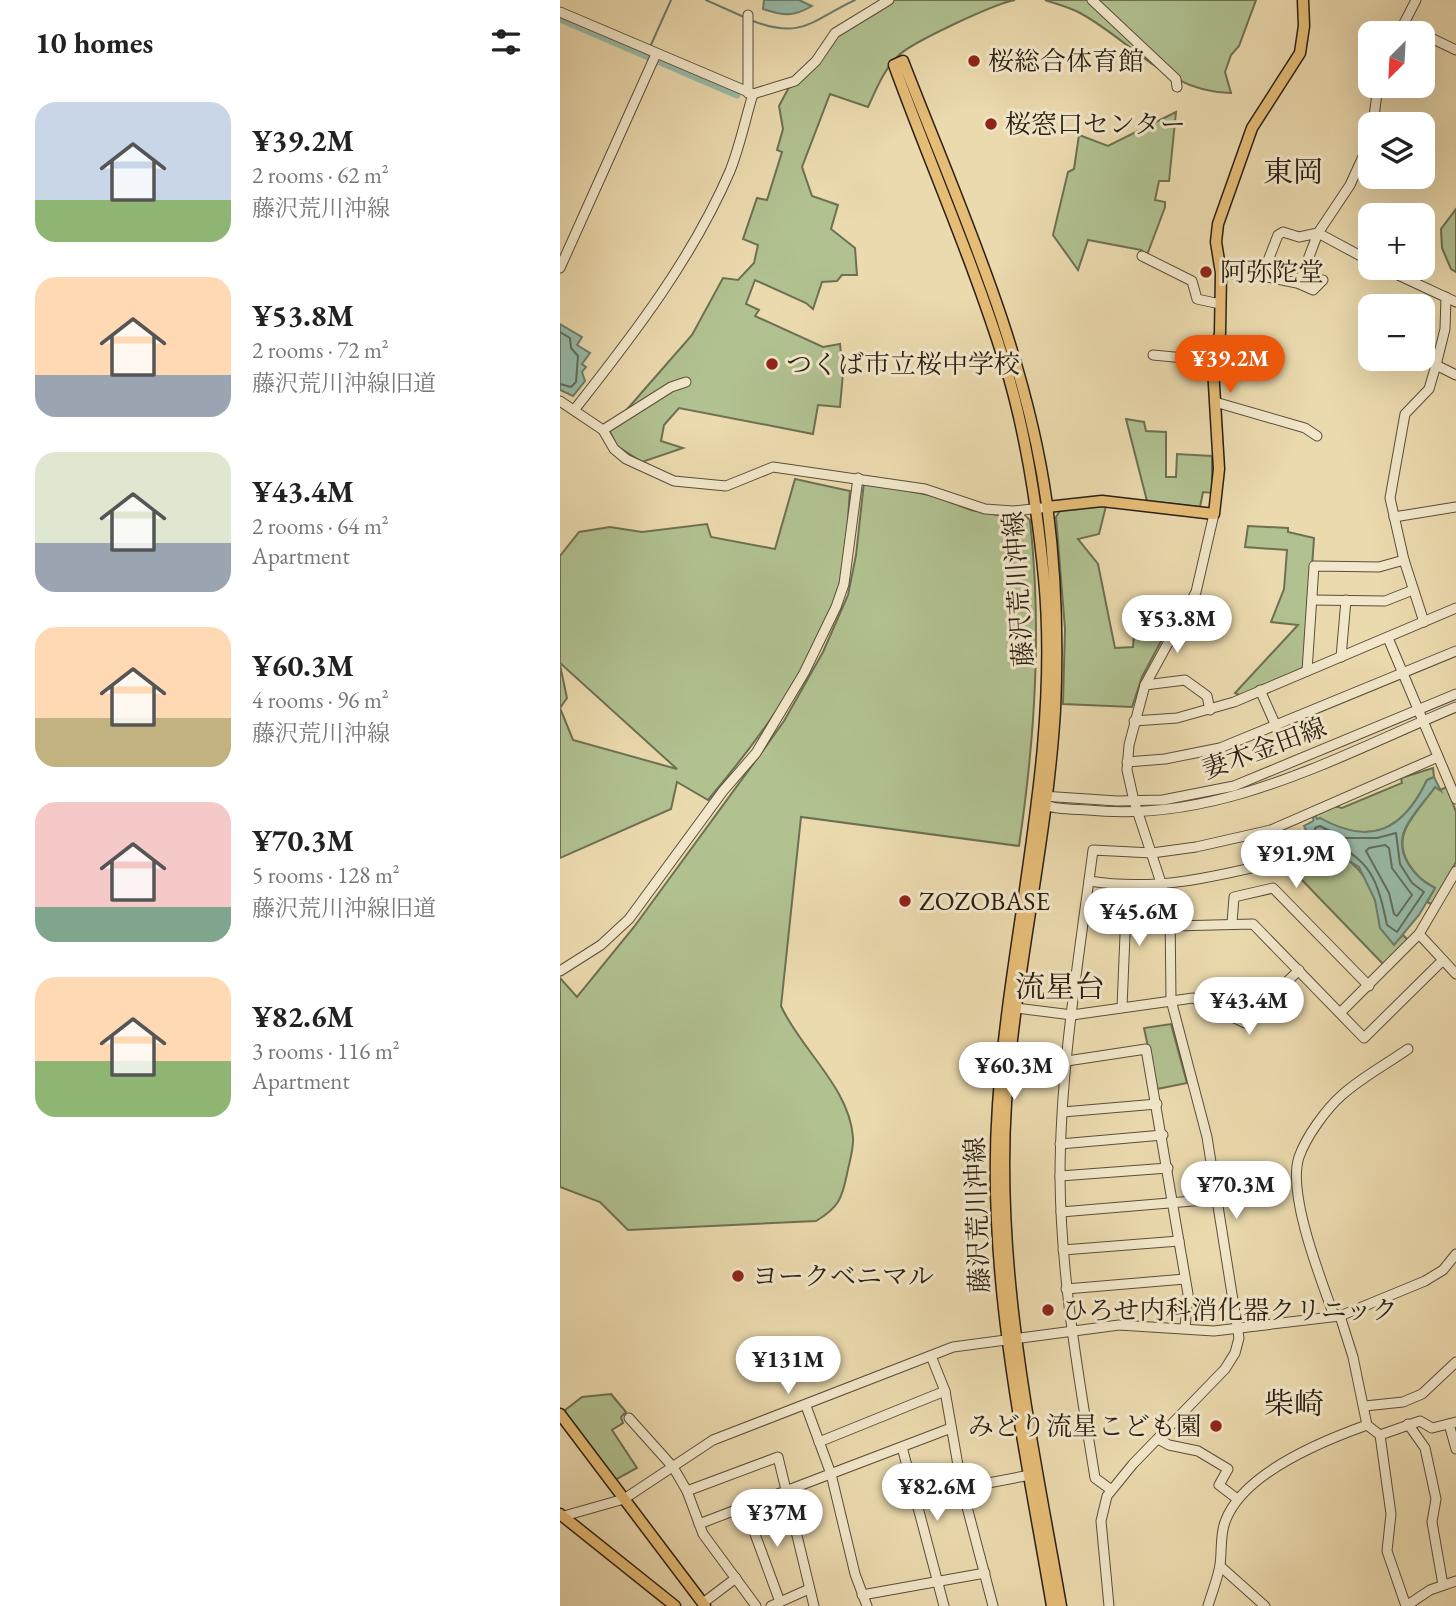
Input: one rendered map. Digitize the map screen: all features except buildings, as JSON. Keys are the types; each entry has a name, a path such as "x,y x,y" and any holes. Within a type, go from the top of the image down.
{"main road":[{"path":"1214,514 1219,469 1213,368 1220,304 1221,273 1216,242 1218,225 1252,128 1300,53 1304,26 1303,0"},
{"name":"藤沢荒川沖線","path":"1042,508 1006,366 894,65 903,61 999,310 1037,443 1042,508 1055,591 1055,710 998,1105 997,1235 1030,1475 1052,1606"},
{"name":"藤沢荒川沖線","path":"1042,508 1102,501 1214,514"},
{"name":"藤沢荒川沖線","path":"1042,799 1006,1103 1004,1177 1011,1340 1060,1606"},
{"path":"560,1413 702,1605"},
{"path":"562,1515 675,1606"}],"street":[{"path":"560,6 563,0"},
{"path":"560,12 750,94 795,81 816,61 835,33 889,0"},
{"path":"1092,0 1176,79 1177,87"},
{"path":"1406,21 1416,0"},
{"path":"575,409 656,302 693,245 730,170 750,94 748,17"},
{"path":"1435,42 1456,50"},
{"path":"560,268 652,52"},
{"path":"1299,284 1318,233 1349,187 1358,167"},
{"path":"1262,276 1278,235 1283,232 1299,237 1318,233 1358,255"},
{"path":"1142,256 1192,282 1197,299 1220,304"},
{"path":"1221,273 1262,276 1314,290 1323,281"},
{"path":"1409,280 1456,302"},
{"path":"1424,622 1404,560 1390,498 1405,414 1429,388 1436,365 1444,329 1446,297"},
{"path":"1153,355 1184,358 1194,351 1217,348"},
{"path":"1436,365 1456,376"},
{"path":"603,430 671,387 686,382"},
{"path":"560,401 603,430 614,449 626,459 653,474 684,483 726,486 773,467 938,492 985,509 1042,508"},
{"path":"1215,402 1274,417 1305,428 1317,436"},
{"path":"560,971 601,945 629,919 776,723 836,607 849,554 858,478"},
{"path":"1394,517 1456,507"},
{"path":"1109,1606 1101,1521 1110,1489 1225,1369 1237,1348 1239,1329 1200,1102 1171,1000 1173,926 1134,801 1127,762 1145,685 1196,592 1214,514"},
{"path":"1307,671 1314,566 1379,567 1404,560"},
{"path":"1312,600 1385,601 1413,590"},
{"path":"1341,657 1346,600"},
{"path":"1135,721 1177,718 1210,710 1456,608"},
{"path":"1388,638 1438,757 1453,784 1456,799"},
{"path":"1127,762 1200,753 1276,726 1456,651"},
{"path":"1145,685 1185,680 1207,696 1210,710"},
{"path":"1260,690 1276,726"},
{"name":"妻木金田線","path":"1042,799 1134,801 1189,796 1234,786 1456,694"},
{"name":"妻木金田線","path":"1042,799 1138,813 1191,807 1234,798 1456,707"},
{"path":"1110,1489 1095,1478 1071,1331 1063,1250 1060,1176 1067,1061 1093,850 1152,853 1196,847 1271,830 1438,757"},
{"path":"1089,881 1126,887 1162,885 1285,860 1271,830"},
{"path":"1341,1012 1419,934 1456,871"},
{"path":"1122,1007 1126,887"},
{"path":"1232,923 1234,897 1273,888 1368,986"},
{"path":"1173,926 1253,924 1364,1038 1443,960"},
{"path":"1419,934 1456,974"},
{"path":"1016,1008 1072,1015 1193,998 1245,1023 1299,970"},
{"path":"1067,1061 1146,1049 1163,1135 1185,1279 1185,1328"},
{"path":"1340,1316 1333,1313 1312,1257 1298,1188 1299,1157 1324,1116 1341,1096 1408,1049"},
{"path":"1063,1112 1157,1104"},
{"path":"1060,1144 1163,1135"},
{"path":"1060,1176 1168,1168"},
{"path":"1061,1212 1217,1199"},
{"path":"1063,1250 1179,1241"},
{"path":"562,1515 624,1499 712,1440 953,1348 1119,1325 1239,1329 1340,1316 1425,1281 1443,1270 1456,1254"},
{"path":"1066,1289 1185,1279"},
{"path":"1340,1316 1365,1406 1367,1424 1380,1435 1391,1514 1387,1550 1406,1606 1443,1585 1456,1581"},
{"path":"931,1356 945,1391 962,1488 993,1606"},
{"path":"1365,1406 1404,1402 1422,1394 1456,1362"},
{"path":"819,1442 945,1391"},
{"path":"806,1406 831,1474 867,1606"},
{"path":"629,1418 673,1467 687,1491 703,1534 756,1606"},
{"path":"1380,1435 1420,1421 1433,1428 1452,1423 1456,1450"},
{"path":"1208,1606 1220,1566 1223,1525 1236,1498 1289,1461 1330,1438 1367,1424"},
{"path":"1408,1424 1425,1448 1436,1499 1432,1522 1443,1585"},
{"path":"699,1524 951,1428"},
{"path":"1158,1439 1217,1461 1228,1469 1219,1485 1236,1498"},
{"path":"902,1447 944,1606"},
{"path":"687,1491 778,1457 814,1606"},
{"path":"962,1488 1030,1475"},
{"path":"745,1507 776,1604 809,1589"},
{"path":"1220,1566 1265,1606"},
{"path":"862,1595 985,1573"},
{"path":"702,1605 736,1578"}],"shaded area":[{"path":"893,0 1015,0 954,24 906,50 889,67 868,107 830,94 802,167 812,196 838,205 831,229 855,248 857,275 842,275 837,281 822,282 813,309 806,303 755,280 746,304 759,310 755,316 823,347 840,344 843,373 840,407 818,405 813,434 679,408 664,425 661,441 683,448 642,462 617,446 609,430 692,335 723,278 738,280 754,263 758,245 743,239 757,198 767,200 782,152 777,150 783,129 779,106 788,89 820,60 831,39"},
{"path":"1045,0 1256,0 1239,46 1231,55 1225,72 1231,93 1209,91 1169,75 1099,24 1067,7"},
{"path":"1176,112 1169,181 1159,181 1155,200 1165,202 1165,207 1147,255 1141,250 1088,240 1078,270 1053,235 1068,172 1074,169 1079,135 1108,146"},
{"path":"1456,209 1456,272 1451,269 1442,248 1441,229"},
{"path":"1126,419 1144,422 1146,431 1166,432 1166,477 1176,477 1177,454 1212,456 1212,493 1203,492 1200,507 1147,501"},
{"path":"795,479 850,491 843,567 826,621 798,676 765,728 708,800 677,782 671,809 560,858 560,708 573,740 677,769 560,663 560,556 579,532 610,527 642,532 707,524 711,537 775,549"},
{"path":"864,482 934,496 971,510 997,515 1024,515 1030,520 1036,602 1035,683 1019,846 801,817 781,1006 834,1085 850,1119 853,1146 841,1196 829,1212 816,1221 628,1230 600,1202 560,1187 560,978 577,997 634,927 784,721 823,652 848,595 856,555"},
{"path":"1106,506 1099,534 1078,539 1098,564 1115,648 1133,647 1135,621 1167,630 1142,677 1132,707 1063,704 1065,629 1056,517 1061,509"},
{"path":"1248,526 1288,528 1288,532 1314,538 1305,667 1241,696 1235,693 1298,625 1271,622 1284,589 1287,550 1245,547"},
{"path":"560,665 567,698 560,708"},
{"path":"1433,768 1434,777 1427,780 1407,811 1396,822 1383,829 1354,831 1320,818 1317,820 1314,814 1334,806 1342,808 1402,783 1401,778"},
{"path":"1435,787 1440,790 1447,787 1456,812 1456,862 1433,905 1427,902 1435,888 1420,878 1408,864 1403,837 1416,812"},
{"path":"1310,838 1341,855 1358,869 1370,888 1385,932 1394,944 1403,935 1408,940 1385,966 1298,876 1288,849"},
{"path":"1171,1024 1187,1083 1157,1089 1144,1028"},
{"path":"611,1394 626,1412 621,1417 623,1423 612,1430 637,1468 615,1480 564,1411 582,1397"}],"water":[{"path":"764,0 799,0 812,6 794,14 783,14 763,9"},
{"path":"560,324 582,337 577,345 590,353 582,364 586,367 582,372 585,381 573,396 560,390"},
{"path":"1434,777 1441,791 1435,787 1411,818 1402,838 1402,847 1414,872 1435,888 1419,915 1394,945 1380,928 1375,900 1359,867 1310,838 1304,826 1313,821 1314,814 1317,819 1354,831 1383,829 1396,822 1407,811 1427,780"}],"waterway":[{"path":"650,47 671,0"},
{"path":"706,0 744,17"},
{"path":"753,21 784,29 795,28 855,0"},
{"path":"560,19 737,95"}],"place":[{"name":"桜総合体育館","path":"974,61"},
{"name":"桜窓口センター","path":"991,124"},
{"name":"阿弥陀堂","path":"1206,272"},
{"name":"つくば市立桜中学校","path":"772,364"},
{"name":"ZOZOBASE","path":"905,901"},
{"name":"ヨークベニマル","path":"738,1276"},
{"name":"ひろせ内科消化器クリニック","path":"1048,1310"},
{"name":"みどり流星こども園","path":"1216,1426"}],"district":[{"name":"東岡","path":"1293,172"},
{"name":"流星台","path":"1060,987"},
{"name":"柴崎","path":"1294,1404"}]}
